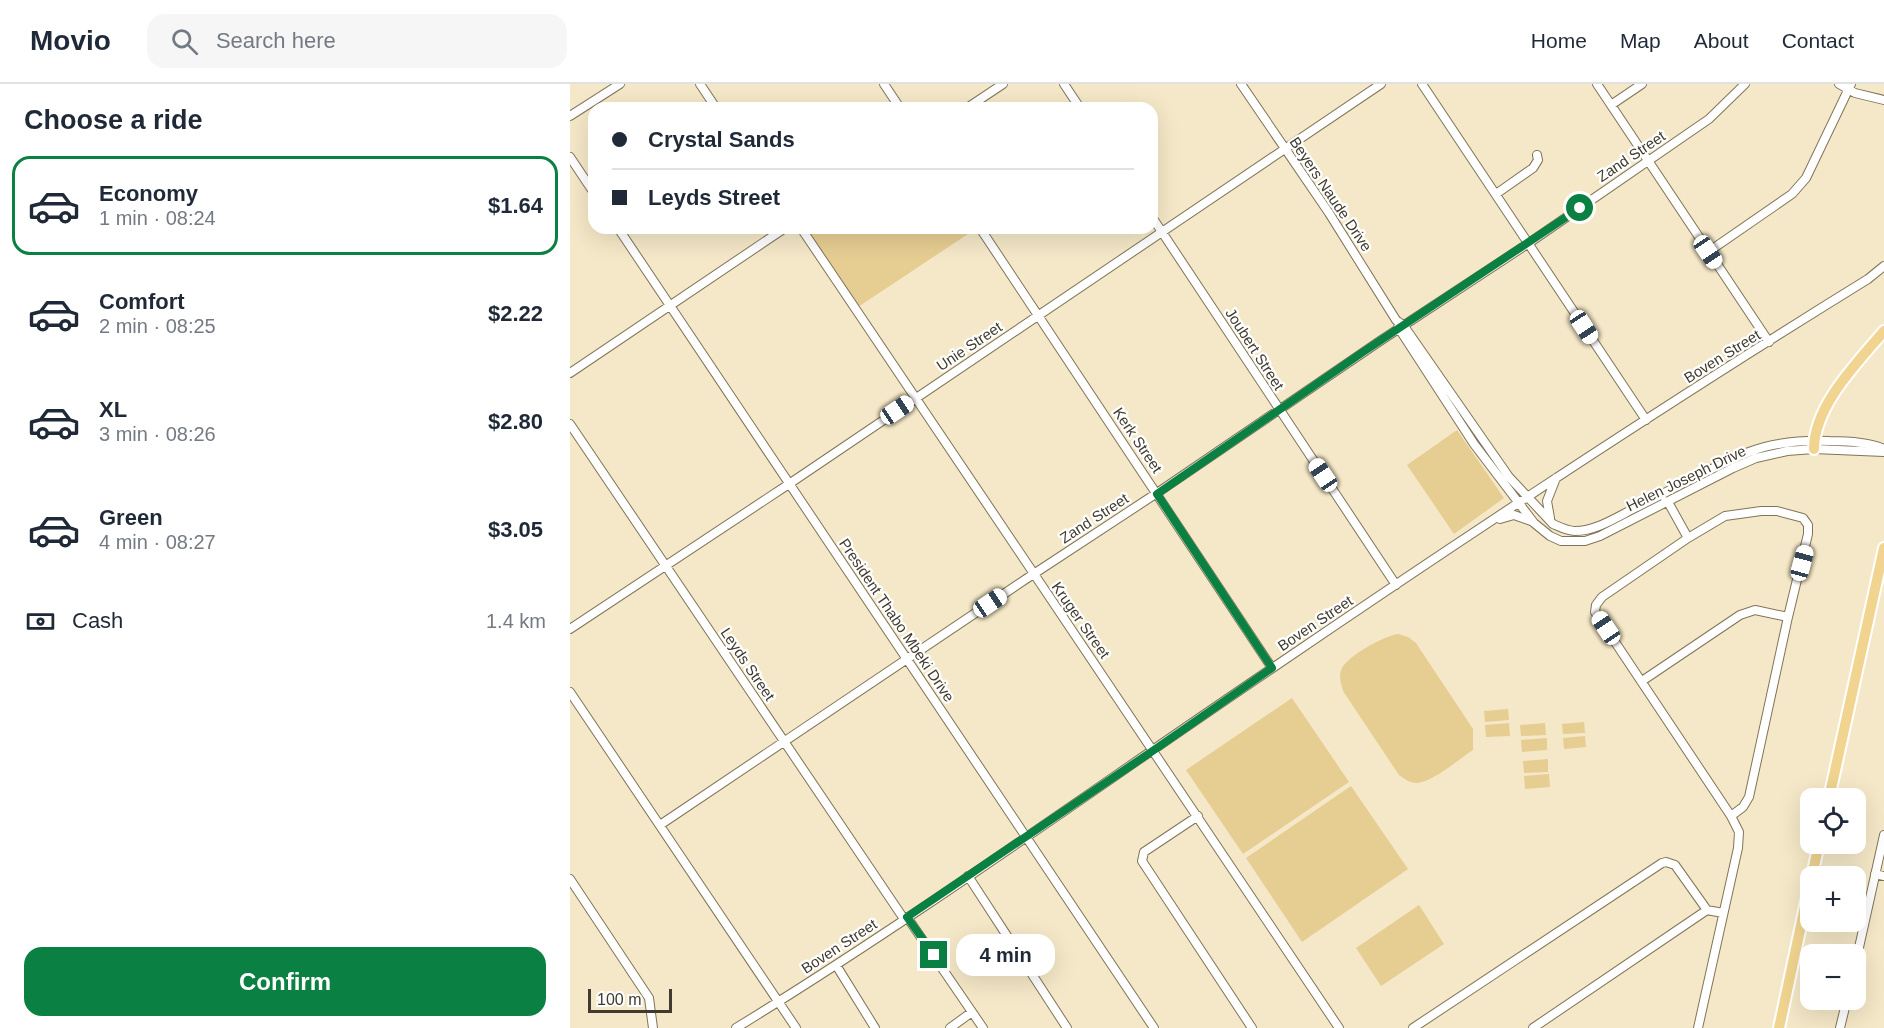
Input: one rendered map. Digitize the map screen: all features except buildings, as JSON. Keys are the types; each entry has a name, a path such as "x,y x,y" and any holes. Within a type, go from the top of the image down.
{"highway":[{"path":"1814,445 1832,395 1884,331"},
{"path":"1831,788 1884,548"},
{"path":"1779,1028 1800,930"}],"street":[{"path":"592,102 620,84"},
{"path":"699,84 712,102"},
{"path":"884,84 896,102"},
{"path":"976,102 1003,84"},
{"path":"1064,84 1076,102"},
{"name":"Beyers Naude Drive","path":"1241,84 1329,213 1474,444 1519,503"},
{"name":"Unie Street","path":"570,629 1382,84"},
{"path":"1422,84 1646,420"},
{"path":"1597,84 1769,342"},
{"path":"1611,105 1642,84"},
{"name":"Zand Street","path":"660,825 1529,243 1709,119 1745,84"},
{"path":"1839,84 1884,100"},
{"path":"1708,252 1791,194 1806,178 1849,87"},
{"path":"570,116 588,104"},
{"path":"1496,194 1533,168 1538,160 1537,155"},
{"path":"570,157 588,184"},
{"name":"Joubert Street","path":"1158,226 1396,585"},
{"name":"President Thabo Mbeki Drive","path":"622,234 1154,1028"},
{"path":"570,373 776,234"},
{"name":"Kruger Street","path":"805,234 1339,1028"},
{"name":"Kerk Street","path":"984,234 1272,668"},
{"name":"Boven Street","path":"736,1028 1027,837 1272,668 1557,477 1884,267"},
{"name":"Beyers Naude Drive","path":"1401,328 1509,477 1527,497"},
{"name":"Leyds Street","path":"570,424 783,741 983,1028"},
{"name":"Helen Joseph Drive","path":"1527,497 1550,521 1562,528 1575,531 1591,528 1751,451 1785,443 1884,451"},
{"name":"Helen Joseph Drive","path":"1519,503 1534,523 1550,536 1561,541 1585,541 1600,536 1756,458 1814,445"},
{"path":"1550,521 1547,501 1557,477"},
{"path":"1655,498 1668,502 1688,538"},
{"path":"1698,1028 1739,842 1738,832 1731,816 1595,612 1596,605 1602,597 1716,519 1742,512 1788,513 1803,518 1809,530 1749,797 1743,807 1731,816"},
{"path":"1487,524 1514,515 1534,523"},
{"path":"1642,681 1740,615 1755,610 1788,617"},
{"path":"570,692 796,1028"},
{"path":"1198,816 1144,852 1143,865 1252,1028"},
{"path":"1860,944 1884,835"},
{"path":"1413,1028 1655,867 1666,862 1675,865 1707,910 1723,913"},
{"path":"1875,874 1884,876"},
{"path":"968,876 1067,1028"},
{"path":"570,879 644,987 651,1004 652,1028"},
{"path":"1533,1028 1707,910"},
{"path":"836,964 875,1028"},
{"path":"1840,1028 1844,1010"},
{"path":"950,1028 972,1012"}],"shaded area":[{"path":"811,234 968,234 858,307"},
{"path":"1457,430 1504,498 1454,534 1407,465"},
{"path":"1398,634 1416,643 1473,729 1473,750 1431,779 1417,783 1409,782 1399,775 1343,691 1340,680 1342,668 1352,657 1376,642"},
{"path":"1292,698 1349,782 1243,854 1186,770"},
{"path":"1508,709 1509,720 1485,722 1484,711"},
{"path":"1584,722 1585,733 1563,734 1562,724"},
{"path":"1509,723 1510,736 1486,737 1485,725"},
{"path":"1545,723 1546,735 1521,736 1520,725"},
{"path":"1585,736 1586,747 1564,749 1563,738"},
{"path":"1547,738 1547,750 1522,752 1521,740"},
{"path":"1548,759 1548,772 1524,773 1523,761"},
{"path":"1549,774 1550,787 1525,789 1524,776"},
{"path":"1351,786 1408,869 1302,942 1246,858"},
{"path":"1419,905 1444,944 1381,986 1356,948"}],"route":[{"path":"934,955 907,917 1272,668 1157,494 1363,352 1580,208"}]}
